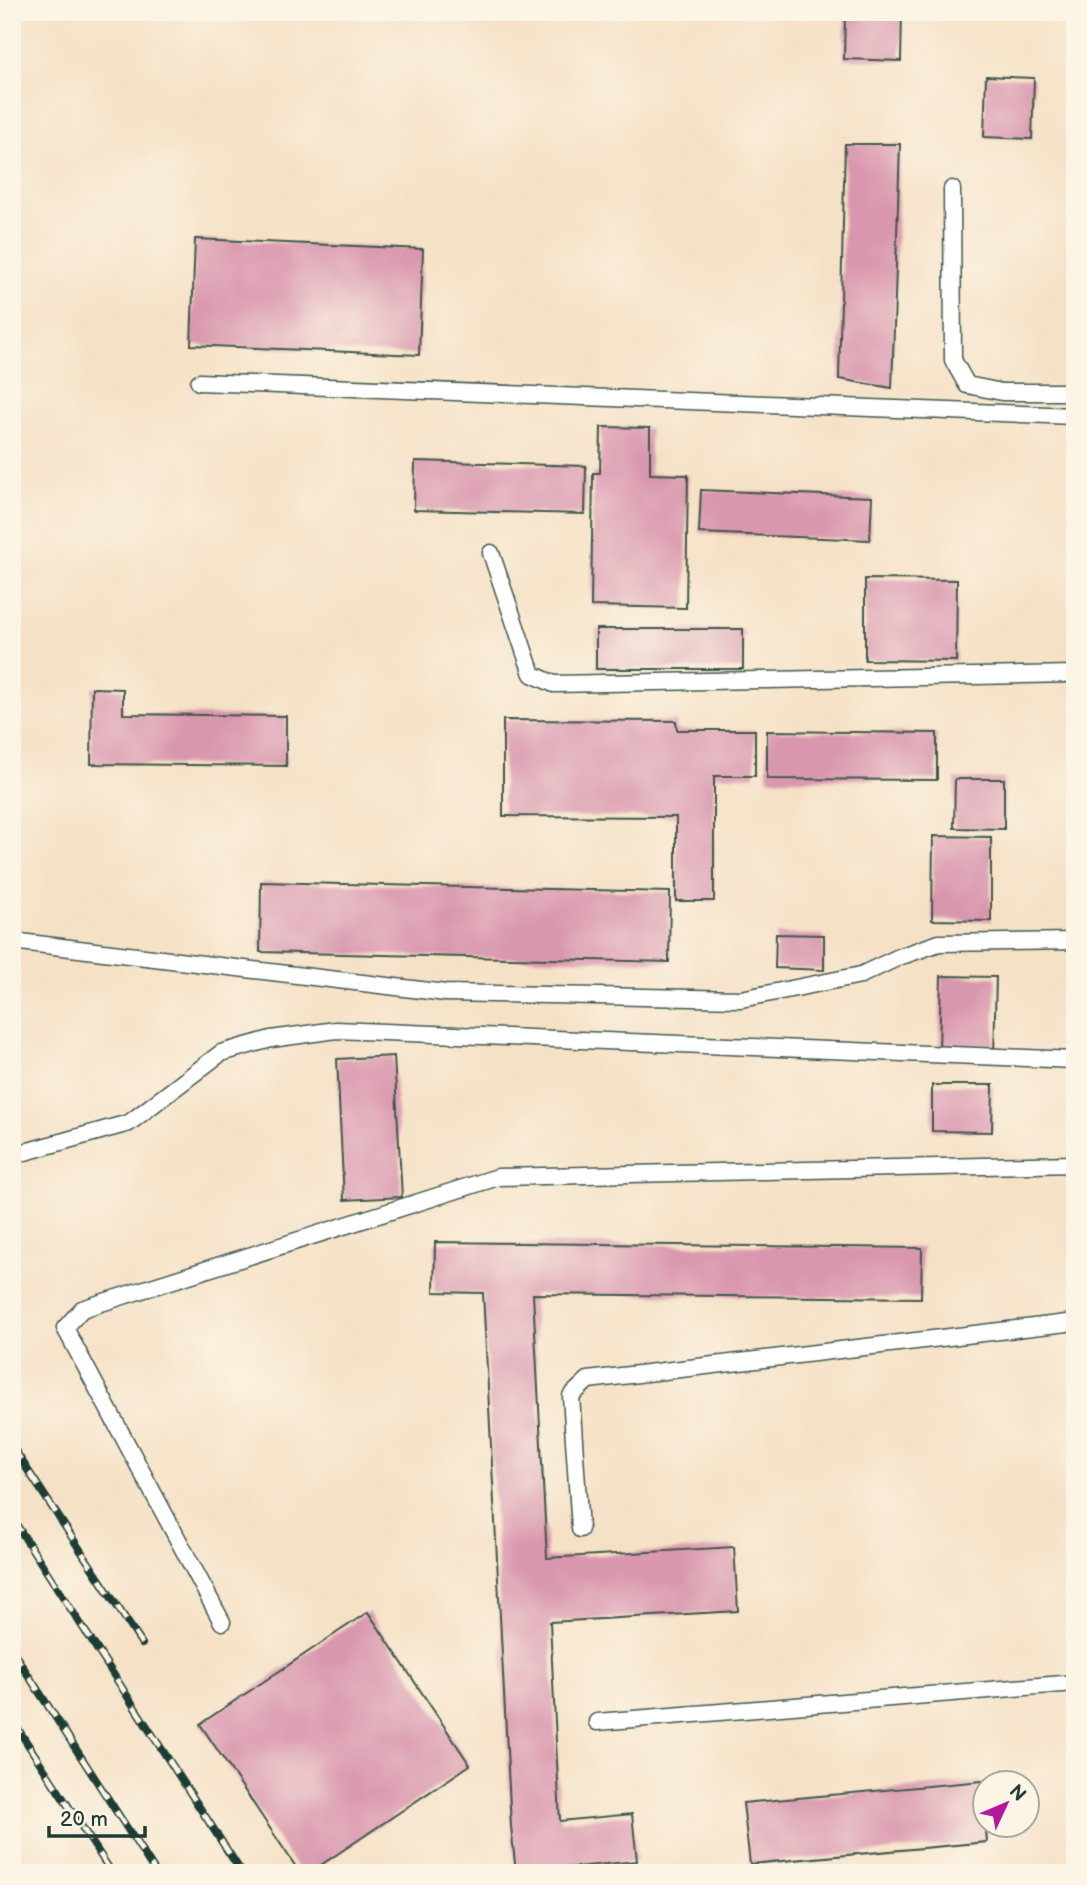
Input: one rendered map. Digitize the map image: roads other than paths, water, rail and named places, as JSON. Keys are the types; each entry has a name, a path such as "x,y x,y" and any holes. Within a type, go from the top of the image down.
{"lane":[{"path":"951,189 953,360 967,385 1002,392 1075,392"},
{"path":"199,382 1075,416"},
{"path":"491,553 533,674 554,684 1075,674"},
{"path":"12,941 446,993 741,999 861,975 899,957 939,943 1075,941"},
{"path":"13,1155 129,1123 221,1053 271,1040 336,1030 1075,1060"},
{"path":"222,1622 65,1328 82,1309 498,1177 1075,1164"},
{"path":"580,1529 571,1396 588,1380 1075,1322"},
{"path":"597,1722 1075,1683"}],"railway":[{"path":"12,1446 142,1644"},
{"path":"12,1518 242,1873"},
{"path":"12,1650 156,1873"},
{"path":"12,1720 112,1873"}]}
